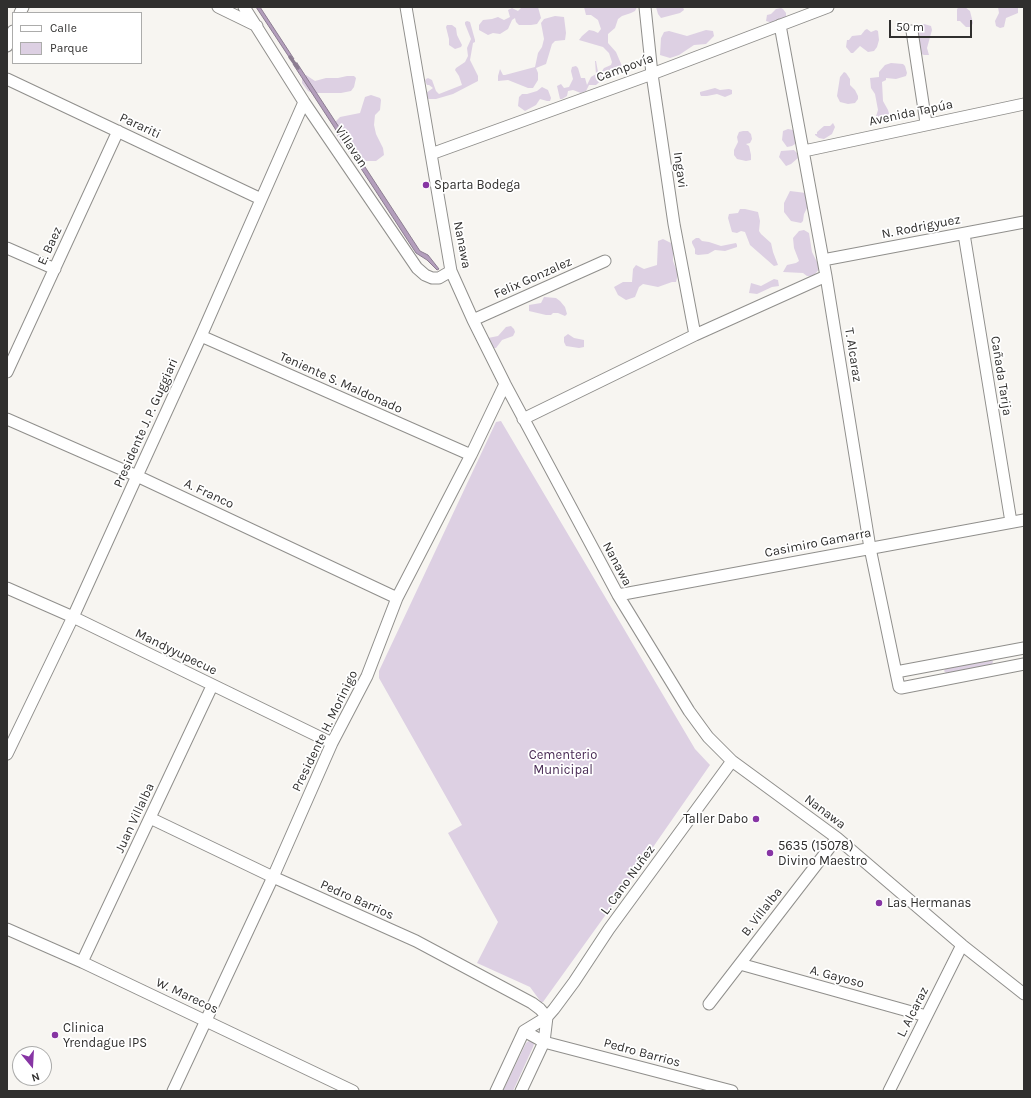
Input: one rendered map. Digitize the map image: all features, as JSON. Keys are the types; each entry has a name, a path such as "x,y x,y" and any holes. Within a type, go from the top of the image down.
{"street":[{"path":"218,7 257,26"},
{"name":"Villavan","path":"244,7 304,102 417,268 425,275 432,278 440,278 451,271"},
{"name":"Nanawa","path":"406,7 451,271 473,320 523,419 618,595 689,711 708,737 732,761 837,838 962,945 1024,994"},
{"name":"Ingavi","path":"645,7 652,74 674,224 695,335"},
{"name":"Campovía","path":"431,154 652,74 828,7"},
{"name":"T. Alcaraz","path":"780,25 826,276 870,548 899,687 901,688 940,680"},
{"path":"912,31 926,124"},
{"path":"7,46 12,34"},
{"name":"Parariti","path":"7,79 261,199"},
{"name":"Presidente J. P. Guggiari","path":"7,754 72,617 201,336 304,102"},
{"name":"Avenida Tapúa","path":"804,151 1024,104"},
{"name":"E. Baez","path":"7,372 118,131"},
{"name":"N. Rodrigyuez","path":"823,260 1024,222"},
{"name":"Cañada Tarija","path":"964,234 1011,522"},
{"path":"7,248 55,269"},
{"name":"Felix Gonzalez","path":"473,320 605,261"},
{"path":"523,419 695,335 826,276"},
{"name":"Teniente S. Maldonado","path":"201,336 471,455"},
{"name":"Presidente H. Morinigo","path":"173,1091 273,877 332,743 367,676 397,598 471,455 505,384"},
{"name":"A. Franco","path":"7,419 137,476 397,598"},
{"name":"Casimiro Gamarra","path":"618,595 1024,520"},
{"name":"Mandyyupecue","path":"7,588 72,617 332,743"},
{"path":"896,672 1024,648"},
{"path":"996,653 999,669"},
{"path":"937,664 940,680 1024,664"},
{"name":"Juan Villalba","path":"82,962 212,686"},
{"name":"L. Cano Nuñez","path":"524,1031 547,1016 574,982 609,929 732,761"},
{"name":"Pedro Barrios","path":"150,818 273,877 416,941 532,1003 547,1016"},
{"name":"B. Villalba","path":"710,1004 837,838"},
{"name":"W. Marecos","path":"7,929 82,962 353,1091"},
{"name":"L. Alcaraz","path":"888,1091 962,945"},
{"name":"A. Gayoso","path":"740,964 926,1016"},
{"path":"521,1091 544,1042 547,1016"},
{"path":"496,1091 524,1031"},
{"name":"Pedro Barrios","path":"524,1031 544,1042 732,1091"}],"green space":[{"path":"522,7 538,7 541,18 537,24 519,25 515,18 512,20 508,29 500,34 493,33 488,35 479,30 479,25 483,20 498,17 504,20 510,17 508,10 512,8 518,11"},
{"path":"584,7 637,7 635,11 618,19 615,28 608,34 608,43 616,52 622,66 620,73 605,77 596,85 589,85 586,91 581,93 573,90 568,91 567,96 560,99 557,86 561,84 564,88 569,87 573,79 571,71 572,67 576,66 578,68 581,78 585,78 587,85 591,77 596,74 595,61 600,74 604,68 611,65 612,62 609,53 603,47 579,40 589,30 598,33 601,29 598,20 591,15 586,15"},
{"path":"656,7 683,7 684,10 680,13 661,18"},
{"path":"959,7 965,7 970,11 973,23 971,27 966,27 960,21 957,21 957,9"},
{"path":"998,7 1018,7 1018,13 1006,18 1004,27 1000,28 996,26 995,21 999,13"},
{"path":"781,8 786,13 786,17 773,23 766,21 767,15 771,14 776,9"},
{"path":"555,16 564,17 566,33 565,40 555,41 552,44 546,64 536,68 538,80 533,88 528,88 508,80 498,81 500,69 503,75 505,75 535,67 538,53 542,47 544,39 541,23 544,19"},
{"path":"467,21 470,22 475,40 473,43 470,60 478,76 478,81 453,94 436,99 426,98 426,93 433,88 427,85 425,81 428,78 432,80 436,91 439,94 462,85 455,70 465,62 468,56 467,48 471,39 465,24"},
{"path":"924,24 931,26 932,30 927,48 929,55 919,53 914,41 917,28 919,25"},
{"path":"447,25 452,25 456,28 457,35 462,45 461,47 455,49 449,45"},
{"path":"867,29 871,32 876,30 878,31 879,40 877,47 874,51 868,52 860,46 853,53 851,53 846,47 847,40 849,40 852,36 861,35"},
{"path":"706,30 713,31 714,36 706,44 694,45 679,55 670,58 660,55 661,38 664,32 669,31 687,36"},
{"path":"891,63 903,64 907,73 906,76 896,79 886,78 886,80 882,82 883,101 890,117 888,119 886,117 876,125 874,123 878,110 875,94 871,88 870,78 879,77 879,72 885,65"},
{"path":"844,72 850,79 850,85 858,96 855,103 848,104 840,102 837,96 840,77"},
{"path":"306,75 315,81 326,78 347,76 354,76 356,78 354,87 351,91 341,93 313,93 308,91 302,83 302,78"},
{"path":"542,87 548,90 551,98 550,101 540,99 536,105 525,111 518,106 519,97 522,94 537,91"},
{"path":"715,88 720,90 732,90 732,94 725,97 717,94 701,96 700,94 700,92"},
{"path":"371,95 380,98 381,100 380,110 375,115 374,125 376,134 383,148 384,155 376,161 359,161 359,154 356,150 341,143 335,132 334,123 340,117 360,113 365,97"},
{"path":"833,123 835,127 832,134 824,139 815,135 824,126 830,126"},
{"path":"788,129 796,132 798,142 787,147 782,140 783,131"},
{"path":"748,131 751,134 752,139 750,143 746,144 749,146 751,160 746,161 737,159 734,155 734,150 738,142 737,137 739,132"},
{"path":"794,150 797,153 798,158 786,166 779,157 781,151"},
{"path":"790,191 806,193 810,202 801,223 791,221 784,212 784,203"},
{"path":"740,209 758,212 760,221 759,231 771,243 778,265 774,266 750,245 745,232 732,232 728,218 729,214 738,213"},
{"path":"804,230 809,233 812,252 819,269 813,276 807,276 803,273 783,272 787,265 799,261 794,248 793,238 799,231"},
{"path":"696,238 721,246 736,243 737,247 725,251 715,250 708,254 698,255 695,254 695,249 692,243 692,241"},
{"path":"663,239 671,243 673,247 673,261 678,274 676,282 658,287 643,284 639,287 635,297 626,300 618,295 614,287 623,282 632,282 633,269 636,265 644,269 657,265 658,241"},
{"path":"774,279 778,280 779,286 772,287 757,294 749,293 751,283 761,286"},
{"path":"544,297 556,298 565,307 567,314 565,316 558,313 546,315 529,311 529,305 541,303"},
{"path":"511,326 515,332 513,336 502,340 496,348 491,348 488,338 498,336 506,327"},
{"path":"568,334 574,338 584,340 584,347 579,348 566,346 564,337"},
{"name":"Cementerio Municipal","path":"501,421 695,749 710,765 543,1002 541,1002 530,987 477,963 498,922 448,833 462,825 379,678 379,671 496,422"},
{"path":"991,660 993,661 992,665 946,673 944,671 945,669"},
{"path":"530,1040 534,1044 533,1047 513,1091 503,1091 526,1043"}],"shaded area":[{"path":"256,7 260,7 294,59 291,60"},
{"path":"297,63 420,251 428,255 439,269 437,270 427,260 416,253 293,64"}],"waterway":[{"path":"290,57 298,68"}],"place":[{"name":"Sparta Bodega","path":"426,185"},
{"name":"Taller Dabo","path":"756,819"},
{"name":"5635 (15078) Divino Maestro","path":"770,853"},
{"name":"Las Hermanas","path":"879,903"},
{"name":"Clinica Yrendague IPS","path":"55,1035"}]}
